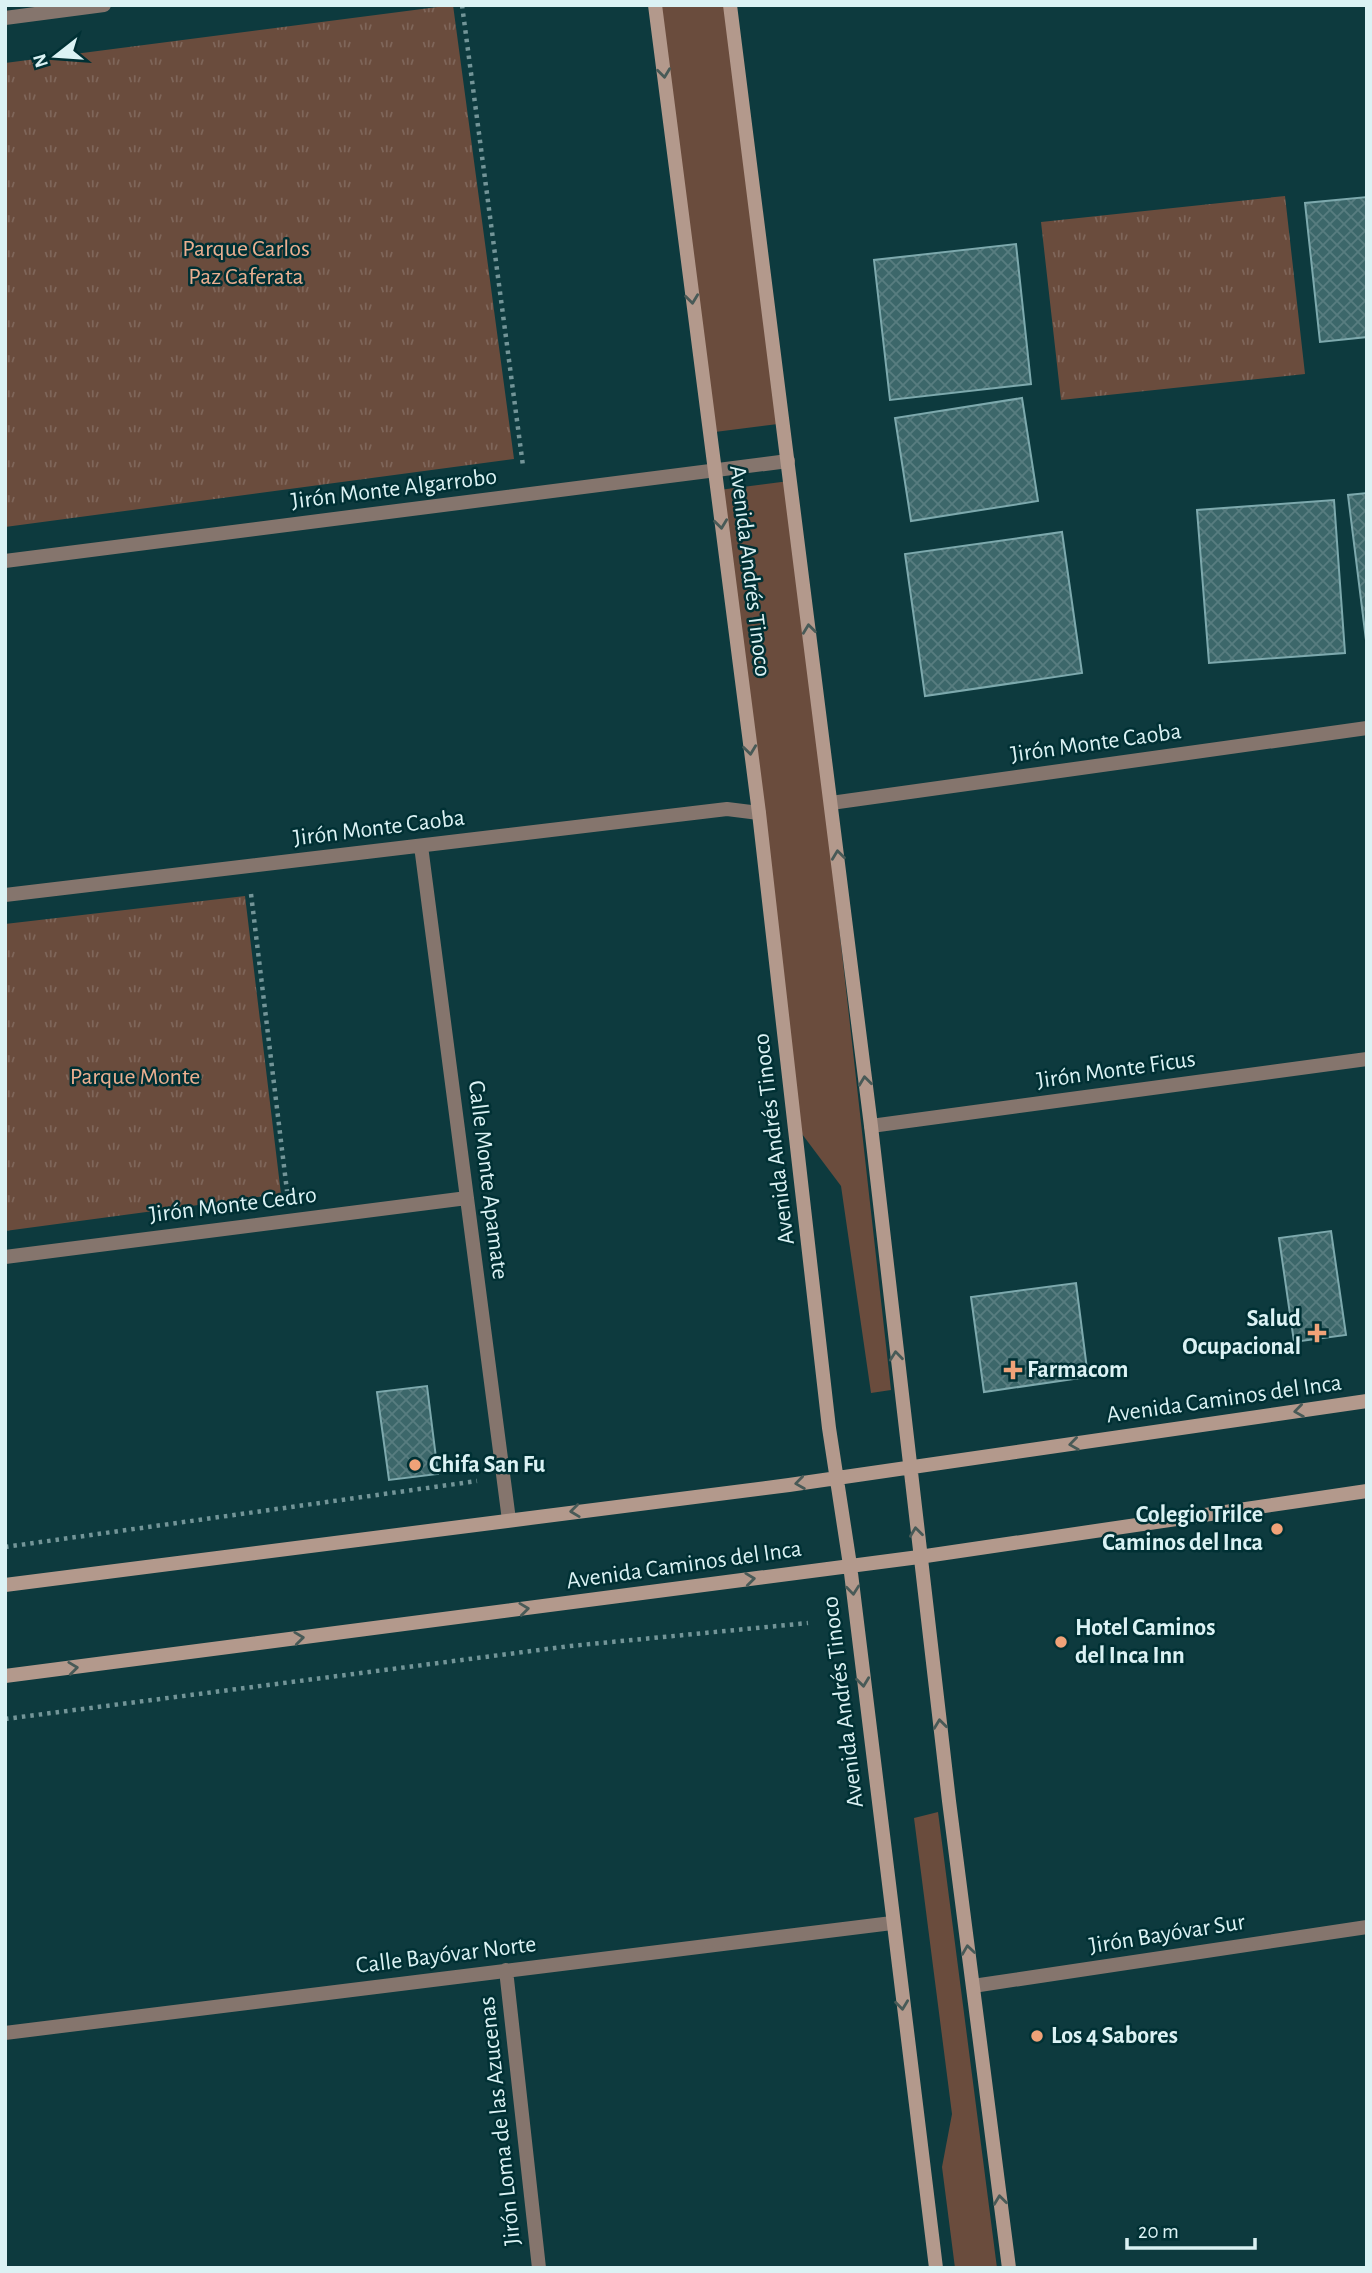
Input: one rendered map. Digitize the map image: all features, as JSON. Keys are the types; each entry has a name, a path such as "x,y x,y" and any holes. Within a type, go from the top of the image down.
{"street":[{"path":"5,18 104,5"},
{"name":"Avenida Andrés Tinoco","path":"655,5 759,813 830,1428 850,1565 936,2268"},
{"name":"Avenida Andrés Tinoco","path":"730,5 871,1126 919,1557 1009,2268"},
{"name":"Jirón Monte Algarrobo","path":"5,561 788,461"},
{"name":"Jirón Monte Caoba","path":"831,803 1367,728"},
{"name":"Jirón Monte Caoba","path":"5,895 727,809 759,813"},
{"name":"Calle Monte Apamate","path":"421,846 509,1520"},
{"name":"Jirón Monte Ficus","path":"871,1126 1367,1059"},
{"name":"Jirón Monte Cedro","path":"5,1257 467,1198"},
{"name":"Avenida Caminos del Inca","path":"5,1585 838,1478 1367,1401"},
{"name":"Avenida Caminos del Inca","path":"5,1676 919,1557 1367,1491"},
{"name":"Calle Bayóvar Norte","path":"5,2033 892,1923"},
{"name":"Jirón Bayóvar Sur","path":"973,1986 1367,1927"},
{"name":"Jirón Loma de las Azucenas","path":"506,1970 539,2268"}],"path":[{"path":"462,5 527,495"},
{"path":"248,867 290,1220"},
{"path":"5,1547 503,1477"},
{"path":"5,1718 570,1646 808,1623"}],"green space":[{"name":"Parque Carlos Paz Caferata","path":"453,5 514,459 5,527 5,63"},
{"path":"660,5 725,5 778,424 715,432"},
{"path":"1285,196 1305,374 1061,400 1041,222"},
{"path":"789,481 891,1390 871,1393 841,1186 802,1134 719,490"},
{"name":"Parque Monte","path":"245,896 281,1194 5,1231 5,924"},
{"path":"938,1812 997,2268 955,2268 942,2167 952,2114 914,1818"}],"building":[{"path":"1367,197 1367,337 1320,342 1305,203"},
{"path":"1016,244 1031,384 890,400 874,260"},
{"path":"1022,398 1038,501 911,521 895,418"},
{"path":"1367,493 1367,640 1366,640 1348,495"},
{"path":"1334,500 1345,653 1209,663 1197,510"},
{"path":"1062,532 1082,673 925,696 905,554"},
{"path":"1331,1231 1346,1335 1294,1342 1279,1238"},
{"path":"1076,1283 1088,1377 984,1392 971,1297"},
{"path":"427,1386 438,1474 389,1480 377,1392"}],"place":[{"name":"Salud Ocupacional","path":"1317,1333"},
{"name":"Farmacom","path":"1013,1370"},
{"name":"Chifa San Fu","path":"415,1465"},
{"name":"Colegio Trilce Caminos del Inca","path":"1277,1529"},
{"name":"Hotel Caminos del Inca Inn","path":"1061,1642"},
{"name":"Los 4 Sabores","path":"1037,2036"}]}
